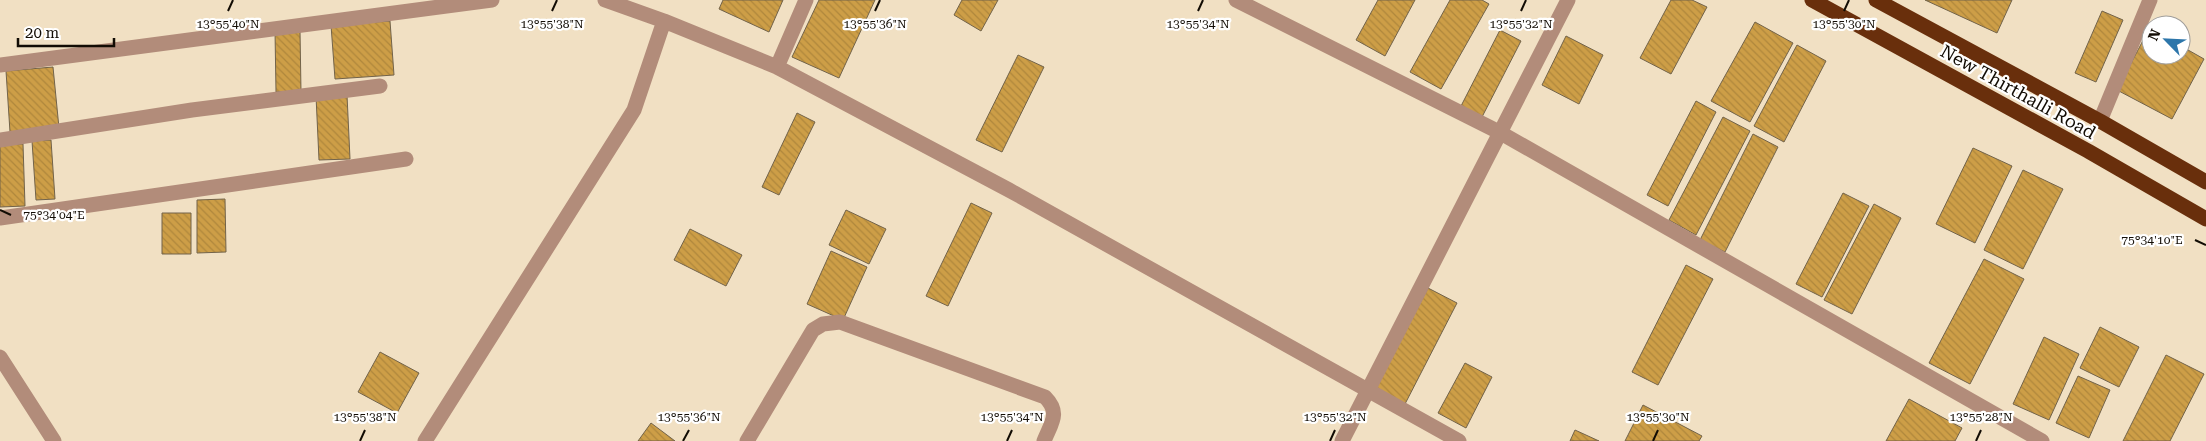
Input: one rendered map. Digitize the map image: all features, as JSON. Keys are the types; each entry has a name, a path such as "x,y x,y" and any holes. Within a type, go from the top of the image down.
{"highway":[{"name":"New Thirthalli Road","path":"1812,0 2088,151 2206,219"},
{"path":"1876,0 2100,121 2206,182"}],"street":[{"path":"0,64 492,0"},
{"path":"605,0 664,21 777,67 1009,190 1459,441"},
{"path":"777,67 806,0"},
{"path":"1236,0 1499,132 2042,441"},
{"path":"1342,441 1568,0"},
{"path":"2100,121 2150,0"},
{"path":"425,441 634,110 664,21"},
{"path":"0,140 192,110 380,86"},
{"path":"0,218 406,159"},
{"path":"747,441 813,330 823,324 840,322 1045,397 1053,405 1054,416 1044,441"},
{"path":"0,358 54,441"}],"building":[{"path":"723,0 783,0 769,32 719,9"},
{"path":"819,0 875,0 839,78 792,57"},
{"path":"962,0 998,0 981,31 954,15"},
{"path":"1378,0 1415,0 1385,56 1356,40"},
{"path":"1450,0 1482,0 1489,4 1441,89 1410,72"},
{"path":"1671,0 1692,0 1707,7 1671,74 1640,58"},
{"path":"1925,0 2012,0 1997,33"},
{"path":"2102,11 2123,20 2096,82 2075,73"},
{"path":"390,21 394,75 335,79 331,25"},
{"path":"1755,22 1793,43 1750,122 1711,101"},
{"path":"1500,30 1521,41 1482,117 1461,106"},
{"path":"275,31 300,31 301,92 276,92"},
{"path":"1566,36 1603,55 1579,104 1542,85"},
{"path":"2141,44 2141,65 2191,65 2191,52 2204,59 2172,119 2117,90"},
{"path":"1797,45 1826,61 1784,142 1754,126"},
{"path":"1018,55 1044,67 1002,152 976,140"},
{"path":"53,67 59,128 10,132 6,71"},
{"path":"347,95 350,159 319,160 316,96"},
{"path":"1696,101 1716,112 1668,206 1647,195"},
{"path":"797,113 815,122 779,195 762,187"},
{"path":"1723,117 1750,131 1696,235 1669,220"},
{"path":"1753,134 1778,147 1725,252 1700,240"},
{"path":"51,140 55,199 36,200 32,141"},
{"path":"0,144 23,144 25,206 0,207"},
{"path":"1973,148 2012,166 1975,243 1936,224"},
{"path":"2023,170 2063,189 2023,269 1984,250"},
{"path":"1843,193 1869,206 1822,297 1796,284"},
{"path":"225,199 226,252 197,253 197,200"},
{"path":"971,203 992,213 948,306 926,296"},
{"path":"1874,204 1901,218 1852,314 1824,300"},
{"path":"846,210 886,229 869,264 829,245"},
{"path":"162,213 191,213 191,254 162,254"},
{"path":"690,229 742,255 726,286 674,260"},
{"path":"831,251 867,267 843,320 807,304"},
{"path":"1984,259 2024,279 1970,384 1929,363"},
{"path":"1686,265 1713,279 1658,385 1632,372"},
{"path":"1428,288 1457,303 1405,404 1375,388"},
{"path":"2100,327 2139,347 2119,387 2080,368"},
{"path":"2044,337 2079,354 2049,420 2013,404"},
{"path":"380,352 419,373 397,413 358,392"},
{"path":"2166,355 2204,374 2170,441 2123,441"},
{"path":"1465,363 1492,377 1466,428 1438,413"},
{"path":"2078,376 2110,390 2089,438 2056,423"},
{"path":"1909,399 1962,428 1955,441 1886,441"},
{"path":"1643,405 1702,436 1699,441 1625,441"},
{"path":"651,423 675,441 638,441"},
{"path":"1575,430 1599,441 1570,441"}]}
